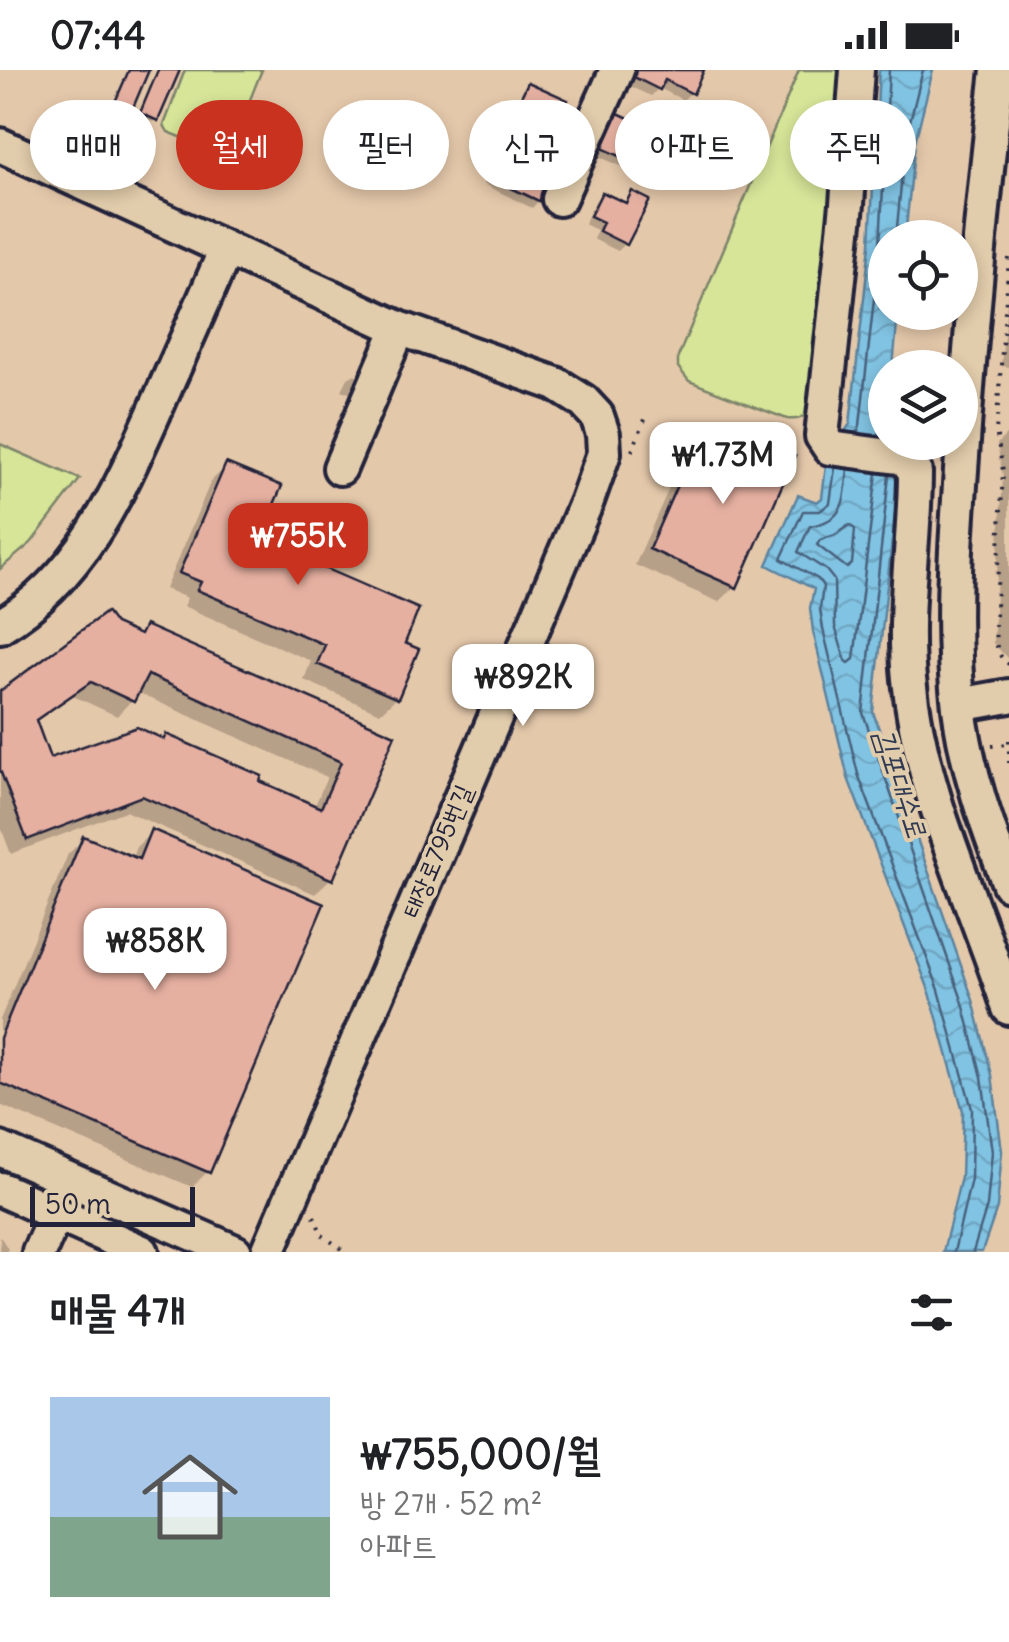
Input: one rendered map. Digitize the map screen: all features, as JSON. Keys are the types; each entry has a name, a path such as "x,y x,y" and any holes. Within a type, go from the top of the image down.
{"street":[{"path":"560,199 617,70"},
{"path":"857,70 822,436 830,448 905,458 915,472 907,584 908,677 914,715 930,782 1009,1008"},
{"path":"998,70 994,220 957,540 955,601 959,705 977,796 1009,884"},
{"name":"태장로795번길","path":"0,145 405,331 454,362 551,402 582,428 588,443 587,460 248,1252"},
{"path":"0,626 47,588 96,533 118,494 226,249"},
{"path":"347,471 405,331"},
{"name":"태장로795번길","path":"268,1252 604,453 597,416 582,400 556,384 405,331"},
{"path":"959,705 1009,696"},
{"path":"0,1149 235,1252"},
{"path":"0,1189 142,1252"},
{"path":"39,1252 56,1214"}],"path":[{"path":"1009,258 996,431 1004,471 995,626 1000,658 1009,664"},
{"path":"1009,740 1009,763"}],"green space":[{"path":"185,70 262,70 249,100 176,100 176,135 164,125"},
{"path":"799,70 839,70 841,100 790,100 790,190 834,190 809,409 797,419 787,419 689,381 678,367 678,357 748,190 770,190 770,139"},
{"path":"0,444 80,479 31,543 0,569"}],"water":[{"path":"879,70 933,70 916,138 916,100 877,100"},
{"path":"873,190 910,190 907,220 871,220"},
{"path":"868,263 868,330 896,330 895,350 868,350 868,460 901,460 873,712 973,1000 992,1075 1002,1151 997,1208 982,1252 943,1252 961,1177 963,1111 930,993 848,778 813,631 810,608 814,589 767,565 798,495 817,502 822,498 827,457 850,424"}],"building":[{"path":"129,70 149,70 136,100 116,100"},
{"path":"158,70 180,70 158,121 156,100 145,100"},
{"path":"635,70 704,70 693,94 665,80 660,90 632,76"},
{"path":"528,82 568,100 520,100"},
{"path":"615,120 615,154 602,148"},
{"path":"516,190 546,190 541,202"},
{"path":"632,191 650,200 627,245 599,231 603,222 590,216 602,192 626,203"},
{"path":"732,428 795,456 737,588 649,549 692,451 717,462"},
{"path":"226,463 282,486 258,541 251,539 249,546 266,553 269,544 419,609 405,643 419,649 398,699 317,664 325,645 197,590 201,582 179,573"},
{"path":"106,612 115,624 140,635 145,625 395,735 333,880 142,796 27,840 0,770 0,691","holes":["148,675 341,762 321,808 260,781 262,776 166,734 164,739 137,727 50,758 36,720 91,682 134,702"]},
{"path":"151,829 324,904 210,1173 0,1083 0,1038 83,836 139,859"}],"water label":[{"name":"김포대수로","path":"901,783"}]}
